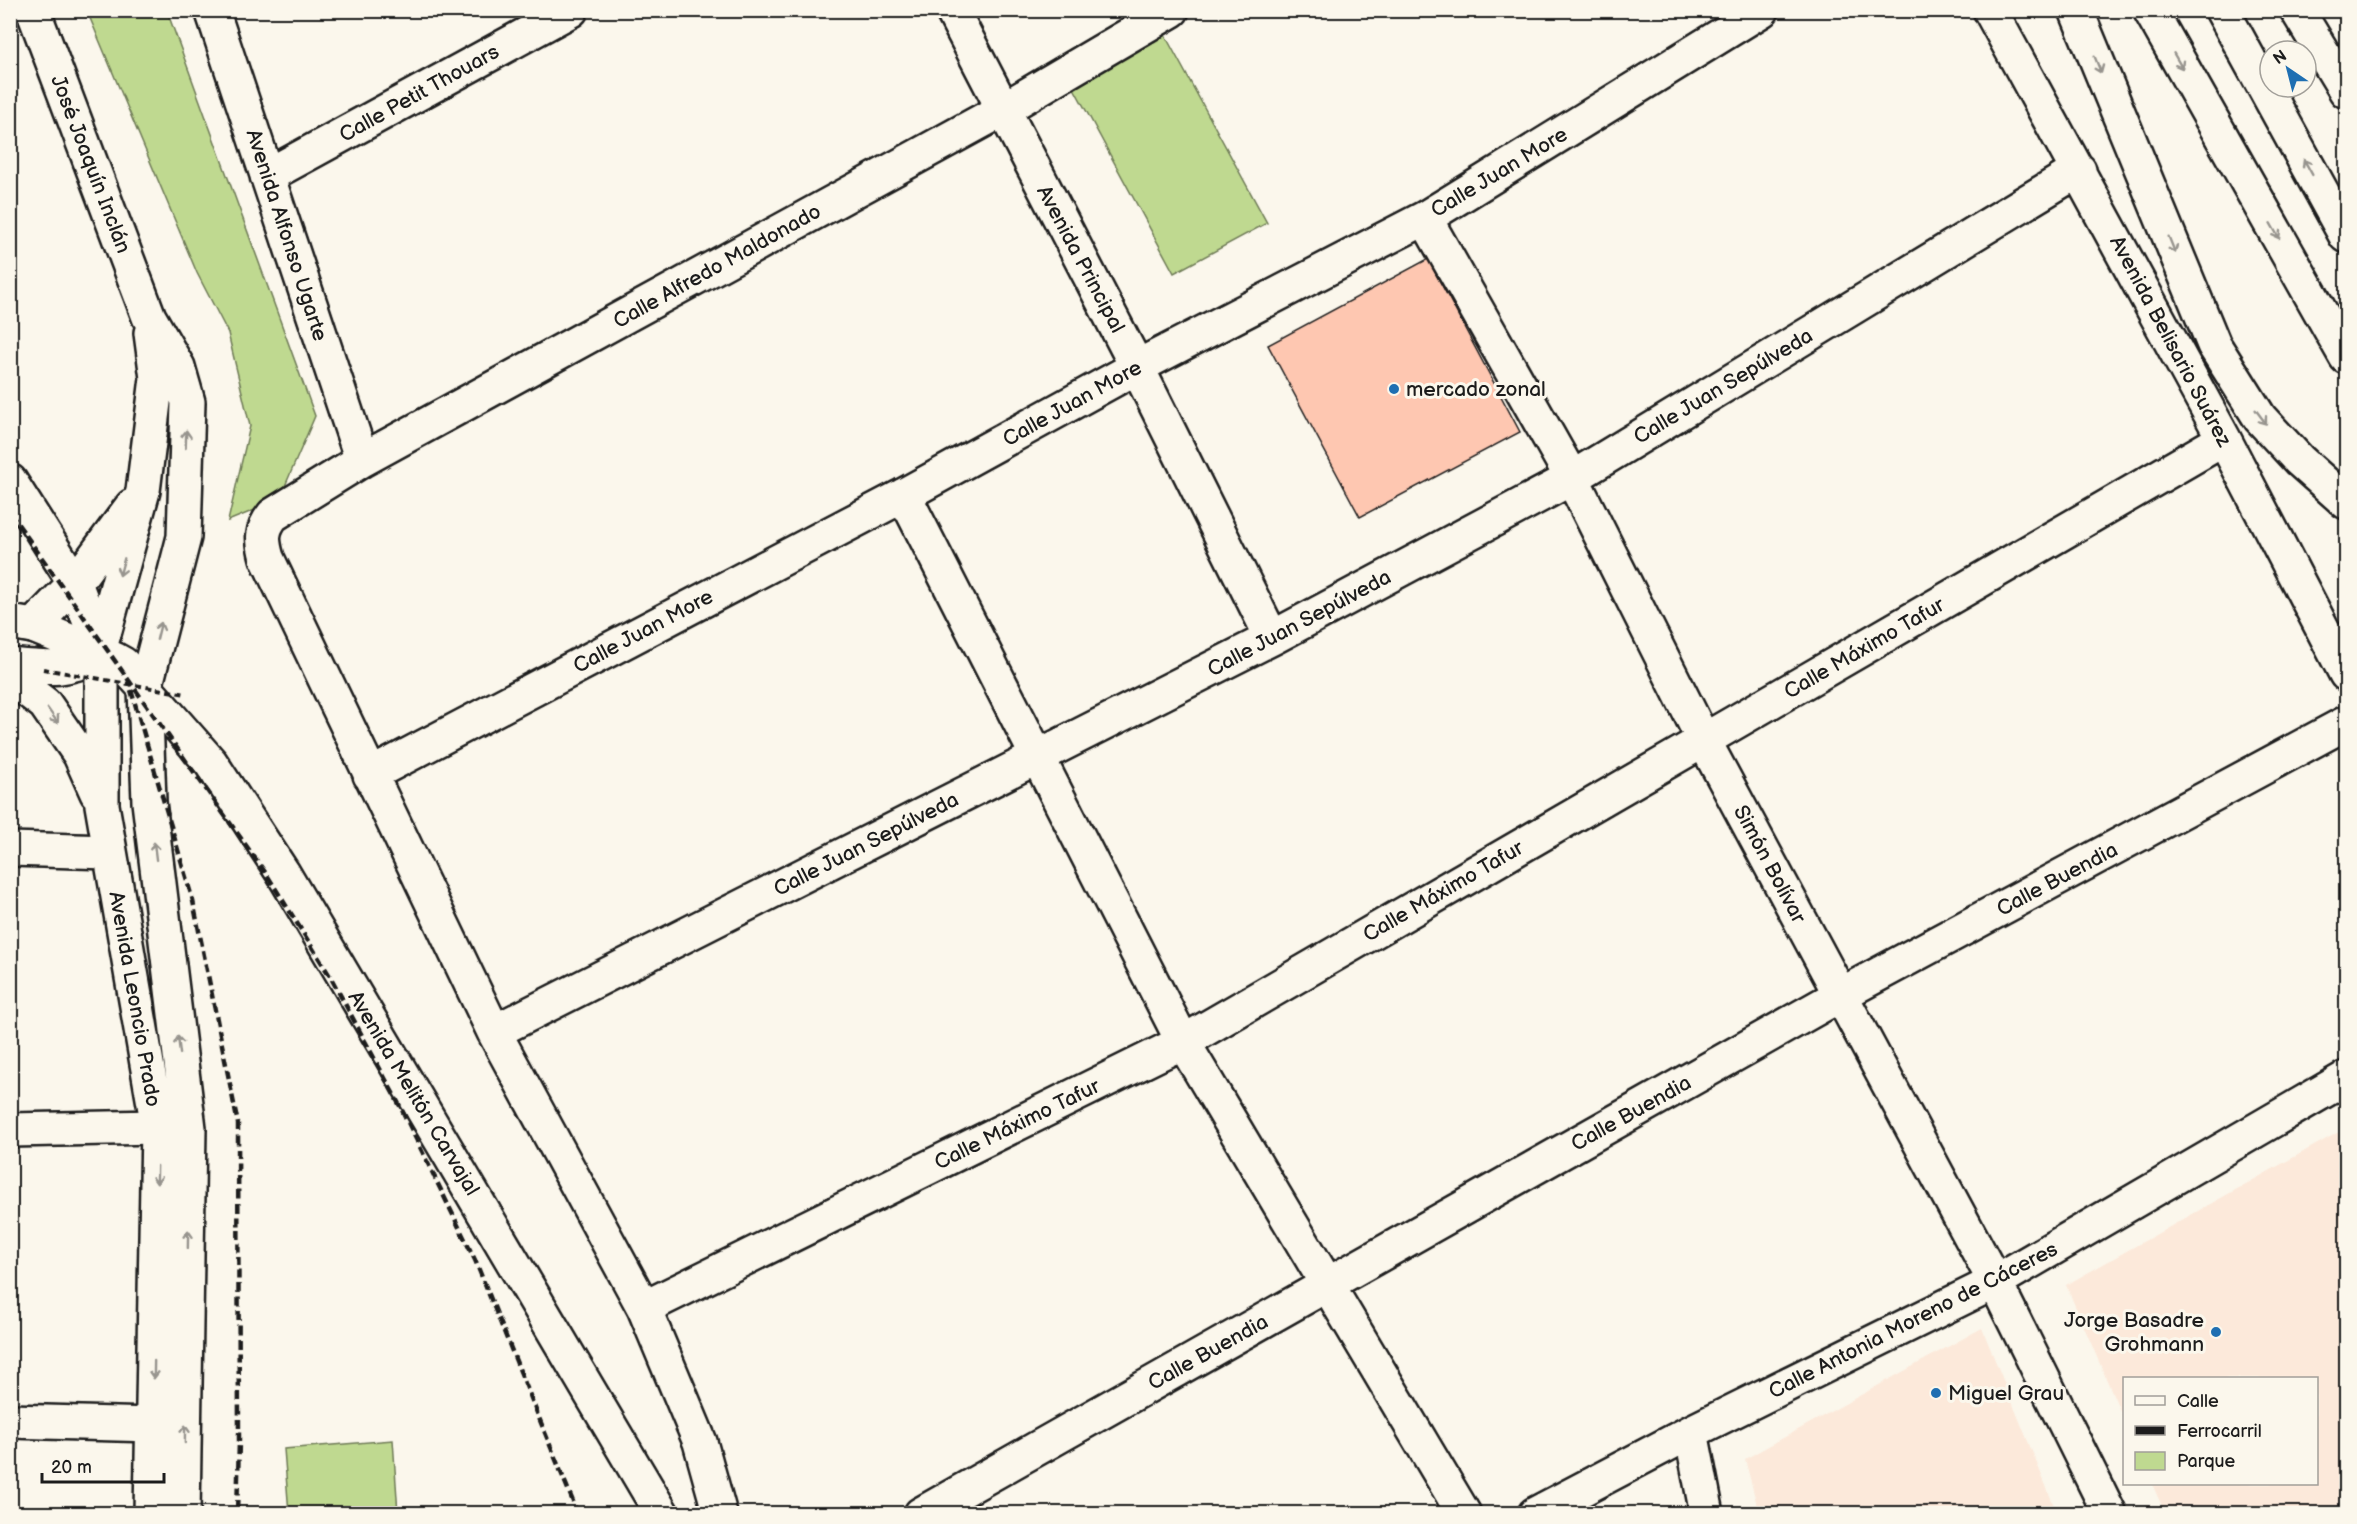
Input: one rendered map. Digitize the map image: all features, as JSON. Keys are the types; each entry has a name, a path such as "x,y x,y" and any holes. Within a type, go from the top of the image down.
{"main road":[{"name":"José Joaquín Inclán","path":"33,10 149,317 178,367 188,402 184,537 145,687"},
{"name":"Avenida Alfonso Ugarte","path":"212,10 362,460"},
{"name":"Calle Petit Thouars","path":"267,176 571,10"},
{"name":"Avenida Principal","path":"952,10 1137,367 1272,638"},
{"name":"Calle Alfredo Maldonado","path":"370,775 267,558 262,540 265,526 273,515 362,460 1002,110 1172,10"},
{"name":"Calle Juan More","path":"370,775 904,495 1137,367 1425,218 1762,10"},
{"name":"Avenida Belisario Suárez","path":"1990,10 2224,439 2346,674"},
{"path":"2076,10 2214,345 2260,418 2299,460 2346,502"},
{"path":"2150,10 2346,357"},
{"path":"2222,10 2346,236"},
{"path":"2297,10 2346,91"},
{"name":"Calle Juan Sepúlveda","path":"494,1032 1272,638 1572,478 2079,170"},
{"name":"Simón Bolívar","path":"1425,218 1572,478 1704,741 1995,1282 2110,1514"},
{"name":"José Joaquín Inclán","path":"143,490 158,378 149,317"},
{"name":"Calle Máximo Tafur","path":"644,1308 1183,1042 2224,439"},
{"path":"10,481 75,583 102,654 79,664 56,669 10,665"},
{"path":"22,624 75,583 143,490"},
{"name":"Avenida Leoncio Prado","path":"143,490 102,641 102,805 158,1127 151,1514"},
{"path":"904,495 1183,1042 1464,1514"},
{"name":"Avenida Melitón Carvajal","path":"22,624 123,664 211,763 283,873 662,1514"},
{"path":"10,677 45,704 81,755 102,805"},
{"name":"Avenida Leoncio Prado","path":"145,687 149,802 189,1128 183,1514"},
{"name":"Calle Buendia","path":"921,1514 1840,995 2346,723"},
{"path":"370,775 494,1032 644,1308 700,1442 720,1514"},
{"path":"10,849 109,852"},
{"name":"Calle Antonia Moreno de Cáceres","path":"1535,1514 1691,1432 1995,1282 2346,1078"},
{"path":"10,1130 158,1127"},
{"path":"10,1421 153,1425"},
{"path":"1691,1432 1707,1514"}],"path":[{"path":"44,669 186,694"}],"shaded area":[{"name":"Jorge Basadre Grohmann","path":"2346,1128 2346,1513 2165,1513 2152,1485 2318,1485 2318,1377 2123,1377 2123,1418 2066,1285"},
{"name":"Miguel Grau","path":"1982,1328 2057,1513 1759,1513 1745,1459"}],"green space":[{"path":"87,11 167,11 315,416 279,500 228,521 250,426 228,333 197,273"},
{"path":"1160,26 1267,223 1174,273 1068,77"},
{"path":"393,1440 398,1513 289,1513 284,1449"}],"building":[{"name":"mercado zonal","path":"1428,259 1520,432 1360,517 1268,345"}],"railway":[{"path":"10,513 267,875 330,976 400,1106 475,1260 578,1514"},
{"path":"131,690 193,901 238,1124 239,1441 237,1514"}],"place":[{"name":"mercado zonal","path":"1394,389"},
{"name":"Jorge Basadre Grohmann","path":"2216,1332"},
{"name":"Miguel Grau","path":"1936,1393"}]}
